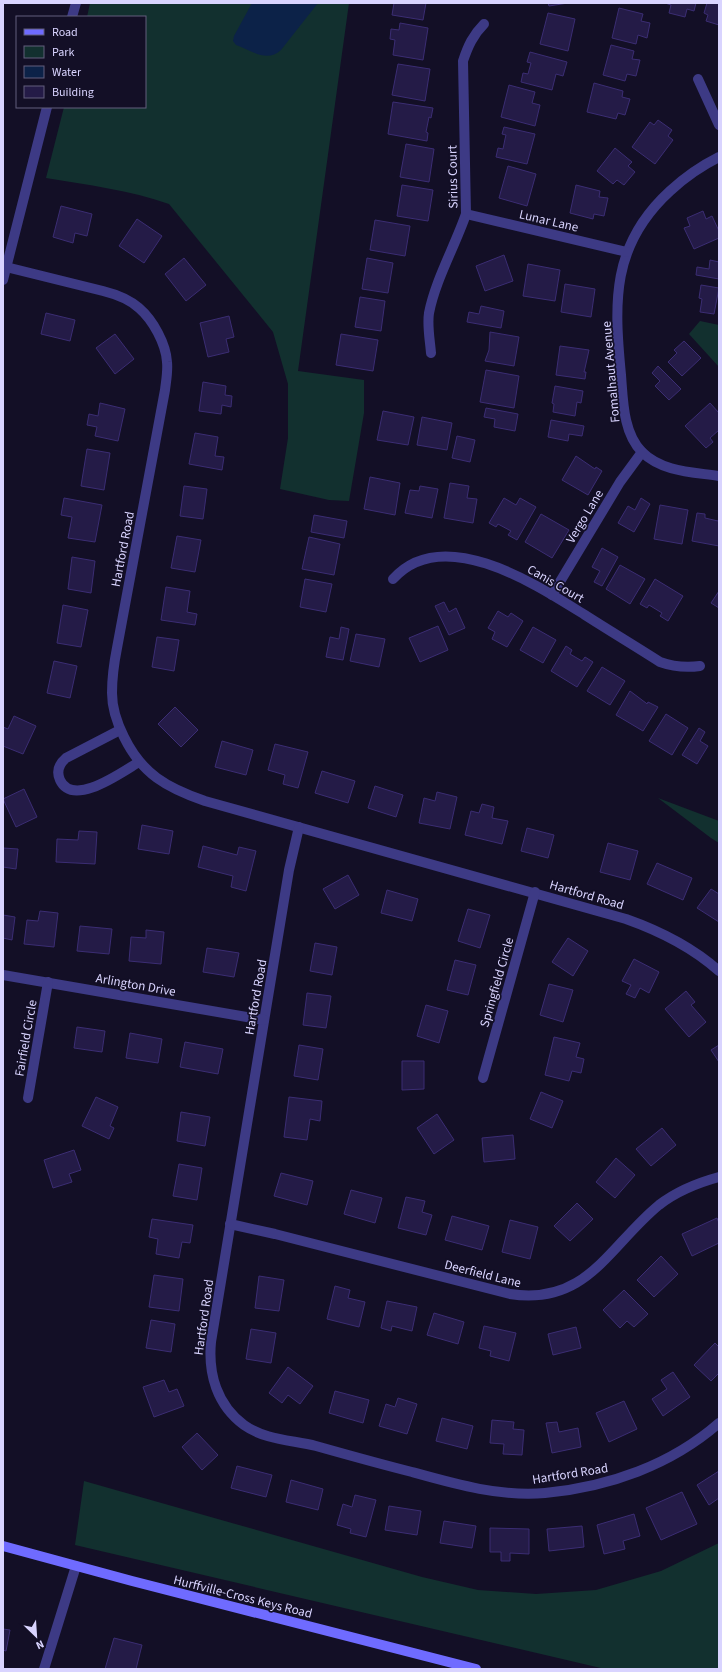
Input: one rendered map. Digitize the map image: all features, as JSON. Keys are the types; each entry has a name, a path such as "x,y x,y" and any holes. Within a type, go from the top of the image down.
{"main road":[{"name":"Hurffville-Cross Keys Road","path":"3,1546 476,1669"}],"street":[{"path":"72,16 76,3"},
{"name":"Sirius Court","path":"432,353 428,331 429,314 434,297 466,214 463,61 468,46 475,34 484,24"},
{"path":"698,79 719,125"},
{"path":"3,280 47,108"},
{"name":"Fomalhaut Avenue","path":"719,157 695,171 663,198 641,222 627,252 618,298 618,344 626,420 633,438 642,452 666,467 681,471 719,476"},
{"name":"Lunar Lane","path":"466,214 627,252"},
{"name":"Hartford Road","path":"6,267 116,294 140,308 154,328 165,349 167,362 165,390 117,648 112,694 114,712 120,730 139,762 149,772 160,780 189,796 610,913 644,925 682,944 719,971"},
{"name":"Vergo Lane","path":"552,595 620,482 642,452"},
{"name":"Canis Court","path":"393,579 401,569 432,558 453,557 473,559 490,564 516,575 552,595 660,662 674,667 688,668 700,666"},
{"path":"120,730 66,758 59,766 58,770 61,781 73,790 84,790 96,786 139,762"},
{"name":"Hartford Road","path":"299,827 290,864 210,1342 210,1370 214,1384 226,1406 244,1424 255,1431 280,1439 312,1445 460,1485 512,1492 545,1493 624,1478 646,1469 683,1449 719,1423"},
{"name":"Springfield Circle","path":"483,1078 535,892"},
{"name":"Arlington Drive","path":"3,975 264,1020"},
{"name":"Fairfield Circle","path":"28,1098 48,982"},
{"name":"Deerfield Lane","path":"230,1224 275,1234 510,1294 539,1296 564,1289 582,1280 602,1264 659,1205 682,1190 719,1177"},
{"path":"44,1669 76,1566"}],"green space":[{"path":"90,3 349,3 298,371 364,380 364,413 349,501 329,500 280,489 288,438 288,384 273,332 169,204 124,191 46,178 64,108 146,108 146,16 87,16"},
{"path":"700,321 719,325 719,367 689,334"},
{"path":"658,798 719,821 719,843 711,838"},
{"path":"84,1481 422,1577 478,1590 536,1594 596,1590 661,1571 719,1543 719,1669 605,1669 75,1545"}],"water":[{"path":"252,3 318,3 281,50 276,54 265,56 236,45 233,41 234,36"}],"building":[{"path":"394,3 426,3 423,20 392,15"},
{"path":"548,3 568,3 549,6"},
{"path":"665,3 696,3 694,11 687,9 685,17 669,13 671,5"},
{"path":"707,3 719,3 719,25 706,21 708,15 704,13"},
{"path":"619,8 643,14 641,21 650,23 647,38 638,35 636,44 612,38"},
{"path":"548,13 575,19 568,51 540,44"},
{"path":"400,23 428,28 423,60 393,55 395,40 390,39 391,29 399,30"},
{"path":"611,45 634,51 632,59 640,60 636,76 627,74 625,81 603,75"},
{"path":"530,52 567,62 563,76 556,74 552,90 521,82 523,73 528,74 531,63 527,62"},
{"path":"398,64 430,69 425,101 392,95"},
{"path":"594,83 623,91 622,97 630,99 625,115 618,113 616,119 587,112"},
{"path":"509,85 535,92 532,103 540,105 535,126 501,117"},
{"path":"393,102 433,108 431,118 429,117 426,132 428,133 427,141 388,134"},
{"path":"658,120 672,130 668,136 673,140 655,164 632,147 650,122 654,125"},
{"path":"504,127 535,134 527,164 496,157 498,148 503,149 506,135 502,134"},
{"path":"406,144 434,149 429,182 400,177"},
{"path":"615,148 632,162 628,166 635,172 624,185 617,180 613,184 597,171"},
{"path":"508,166 536,174 527,206 499,198"},
{"path":"402,185 433,190 428,221 397,216"},
{"path":"576,185 600,191 599,197 608,198 604,216 594,214 593,219 570,213"},
{"path":"61,206 92,214 87,236 75,233 73,243 53,237"},
{"path":"703,211 706,219 712,216 719,231 719,238 694,249 684,228 690,226 687,218"},
{"path":"137,219 162,236 144,263 119,246"},
{"path":"375,220 410,226 405,256 370,250"},
{"path":"504,255 513,281 485,291 476,266"},
{"path":"184,258 206,285 186,301 165,274"},
{"path":"367,258 393,263 388,293 362,289"},
{"path":"710,260 719,262 719,279 696,275 697,267 709,269"},
{"path":"528,264 560,270 555,301 523,296"},
{"path":"565,284 595,289 591,317 561,312"},
{"path":"701,285 719,288 714,314 700,312 702,299 699,298"},
{"path":"360,297 385,301 381,331 355,327"},
{"path":"481,306 504,311 501,328 467,322 469,312 479,314"},
{"path":"46,313 75,320 70,341 41,334"},
{"path":"229,316 234,337 226,339 229,352 208,357 200,323"},
{"path":"490,332 519,337 514,366 485,361 489,350"},
{"path":"115,334 134,359 115,374 96,348"},
{"path":"341,334 378,340 373,371 336,365"},
{"path":"684,341 701,358 682,376 668,362 677,353 674,350"},
{"path":"560,346 589,350 584,372 586,372 585,379 556,375"},
{"path":"658,366 681,389 669,400 655,386 660,381 652,373"},
{"path":"486,370 519,376 514,408 480,402"},
{"path":"203,382 226,386 225,395 232,396 231,407 222,405 221,414 199,411"},
{"path":"555,386 583,391 581,403 577,402 575,416 553,412 554,404 552,403"},
{"path":"100,403 125,409 118,441 95,436 97,427 87,425 89,414 98,416"},
{"path":"710,403 719,413 719,430 710,438 713,442 706,448 685,426"},
{"path":"486,408 518,414 515,431 494,427 495,419 484,417"},
{"path":"383,411 414,417 408,445 377,440"},
{"path":"422,417 452,423 447,450 417,445"},
{"path":"551,420 584,426 582,436 569,434 568,441 548,437"},
{"path":"195,433 218,437 215,456 224,457 222,470 189,464"},
{"path":"457,436 475,440 470,462 452,458"},
{"path":"87,449 110,453 104,490 81,486"},
{"path":"576,456 595,469 596,467 602,471 588,495 562,480"},
{"path":"370,477 400,483 395,515 364,509"},
{"path":"450,483 469,486 467,498 477,499 473,523 444,518"},
{"path":"184,486 207,489 203,519 180,516"},
{"path":"420,486 438,489 432,518 405,513 410,490 419,491"},
{"path":"64,498 102,505 95,542 68,538 72,517 61,515"},
{"path":"504,498 516,505 520,498 536,507 517,540 508,535 511,531 498,524 496,527 489,523"},
{"path":"641,498 650,504 634,532 618,523 628,506 635,510"},
{"path":"660,505 688,510 682,544 654,539"},
{"path":"697,513 705,514 705,518 718,521 719,518 719,546 692,541"},
{"path":"541,514 569,530 552,558 525,542"},
{"path":"314,515 347,521 344,538 311,532"},
{"path":"177,536 201,540 195,572 171,568"},
{"path":"309,537 340,544 334,575 302,569"},
{"path":"602,548 618,557 602,586 594,582 600,571 592,567"},
{"path":"72,557 95,561 91,593 68,589"},
{"path":"620,565 645,579 630,604 606,589"},
{"path":"305,579 332,584 326,612 300,607"},
{"path":"655,579 683,596 668,621 660,616 662,613 649,605 647,608 640,604"},
{"path":"166,587 190,591 187,612 197,614 195,625 161,620"},
{"path":"719,591 719,608 711,603"},
{"path":"444,602 449,612 456,608 465,628 449,635 435,606"},
{"path":"63,605 88,610 81,647 57,643"},
{"path":"498,611 508,617 511,613 523,621 507,647 492,639 495,632 488,628"},
{"path":"438,626 448,650 420,662 409,638"},
{"path":"341,627 349,629 343,660 326,657 330,637 339,639"},
{"path":"533,627 556,640 543,663 520,650"},
{"path":"356,634 385,639 379,667 350,661"},
{"path":"157,637 179,640 174,671 152,667"},
{"path":"566,646 572,650 570,654 582,661 585,657 593,662 577,687 551,671"},
{"path":"54,661 77,666 70,698 47,693"},
{"path":"602,667 625,681 610,705 587,691"},
{"path":"630,691 647,704 648,702 658,707 643,731 616,715"},
{"path":"175,707 198,730 181,747 158,724"},
{"path":"666,714 688,728 672,755 649,741"},
{"path":"14,716 36,726 23,754 3,746 3,727 8,729"},
{"path":"699,728 705,732 700,741 708,746 697,764 682,755"},
{"path":"222,741 253,750 246,775 215,767"},
{"path":"275,744 308,752 298,788 283,784 285,775 268,770"},
{"path":"322,771 355,781 348,803 315,793"},
{"path":"375,786 403,795 396,817 368,808"},
{"path":"24,789 37,817 16,827 3,799"},
{"path":"437,792 457,797 450,829 419,823 424,798 435,801"},
{"path":"482,804 494,807 492,818 508,821 502,844 465,835 471,811 479,813"},
{"path":"142,825 173,831 169,854 138,849"},
{"path":"527,828 554,835 548,858 521,851"},
{"path":"79,831 97,832 95,864 56,862 57,839 78,840"},
{"path":"608,843 638,851 630,880 600,872"},
{"path":"203,846 237,855 239,847 256,851 246,891 231,887 233,876 198,867"},
{"path":"3,848 18,849 16,869 3,867"},
{"path":"657,863 692,878 683,900 647,884"},
{"path":"348,875 359,895 335,909 323,889"},
{"path":"711,889 719,894 719,922 697,908"},
{"path":"387,890 418,899 412,921 381,913"},
{"path":"468,909 490,915 480,948 458,941"},
{"path":"40,911 58,913 54,947 24,944 27,920 38,921"},
{"path":"3,915 15,917 12,940 3,938"},
{"path":"80,926 112,929 109,954 77,951"},
{"path":"146,930 164,932 161,964 129,961 131,937 146,938"},
{"path":"568,938 588,951 573,976 552,962"},
{"path":"315,943 337,947 332,975 310,971"},
{"path":"207,948 239,953 234,977 203,972"},
{"path":"634,959 659,972 649,993 640,988 635,998 626,994 631,985 622,981"},
{"path":"455,960 476,965 468,995 447,990"},
{"path":"549,984 573,990 563,1022 540,1015"},
{"path":"686,991 695,1002 691,1005 706,1022 689,1037 665,1009"},
{"path":"307,993 331,996 326,1028 303,1025"},
{"path":"426,1005 448,1011 439,1043 417,1036"},
{"path":"77,1027 105,1031 102,1052 74,1048"},
{"path":"130,1033 162,1039 158,1063 126,1058"},
{"path":"554,1037 580,1043 576,1057 584,1059 581,1073 572,1071 569,1081 545,1075"},
{"path":"185,1042 223,1049 218,1074 180,1067"},
{"path":"299,1045 323,1049 318,1080 294,1076"},
{"path":"719,1045 719,1062 711,1050"},
{"path":"402,1061 424,1061 424,1089 402,1090"},
{"path":"541,1092 563,1101 552,1128 530,1119"},
{"path":"96,1097 118,1107 110,1126 114,1128 109,1139 82,1126"},
{"path":"289,1097 322,1101 320,1121 310,1119 307,1140 284,1137"},
{"path":"181,1112 210,1117 205,1146 177,1141"},
{"path":"437,1114 454,1140 434,1154 417,1128"},
{"path":"662,1128 676,1145 651,1166 636,1149"},
{"path":"513,1135 515,1159 484,1162 482,1138"},
{"path":"74,1150 81,1170 69,1174 72,1182 53,1188 44,1160"},
{"path":"616,1158 635,1175 615,1198 596,1182"},
{"path":"179,1164 202,1168 197,1200 173,1196"},
{"path":"281,1173 313,1181 307,1205 274,1196"},
{"path":"351,1190 382,1198 375,1223 344,1214"},
{"path":"406,1197 425,1201 422,1212 432,1215 426,1235 398,1228"},
{"path":"577,1203 593,1219 570,1241 554,1226"},
{"path":"452,1216 489,1226 482,1250 445,1240"},
{"path":"717,1218 719,1223 719,1243 692,1256 682,1234"},
{"path":"152,1219 193,1225 190,1243 182,1242 179,1258 156,1254 158,1239 149,1237"},
{"path":"510,1220 538,1227 530,1259 502,1252"},
{"path":"661,1256 678,1274 654,1297 637,1280"},
{"path":"154,1275 183,1279 179,1311 149,1307"},
{"path":"259,1276 284,1280 279,1311 255,1308"},
{"path":"335,1286 350,1290 348,1298 365,1302 359,1327 327,1319"},
{"path":"624,1290 648,1314 634,1327 627,1321 620,1328 603,1310"},
{"path":"387,1301 417,1307 412,1331 392,1326 391,1331 381,1328"},
{"path":"434,1313 464,1322 458,1344 427,1335"},
{"path":"151,1320 175,1324 171,1352 146,1348"},
{"path":"484,1326 516,1333 509,1361 490,1356 491,1351 479,1348"},
{"path":"576,1327 581,1348 553,1355 548,1334"},
{"path":"251,1329 276,1333 271,1363 246,1359"},
{"path":"715,1343 719,1347 719,1373 711,1381 694,1365"},
{"path":"288,1367 313,1386 300,1404 288,1395 282,1403 269,1393"},
{"path":"673,1372 690,1397 663,1416 652,1399 667,1389 661,1380"},
{"path":"164,1380 169,1392 177,1389 184,1406 154,1417 143,1387"},
{"path":"335,1391 369,1400 363,1423 329,1413"},
{"path":"398,1398 417,1404 407,1434 379,1426 386,1404 395,1407"},
{"path":"624,1401 637,1429 609,1442 596,1413"},
{"path":"442,1418 473,1426 467,1449 436,1441"},
{"path":"492,1420 514,1422 513,1429 524,1430 522,1455 503,1454 504,1444 490,1443"},
{"path":"557,1422 559,1432 578,1428 581,1447 552,1453 546,1423"},
{"path":"197,1433 218,1455 202,1470 182,1447"},
{"path":"237,1466 272,1475 266,1497 231,1488"},
{"path":"719,1471 719,1498 709,1505 697,1485"},
{"path":"291,1480 323,1489 318,1510 286,1502"},
{"path":"682,1492 697,1524 661,1540 646,1508"},
{"path":"355,1495 376,1500 366,1537 350,1533 351,1529 337,1525 343,1504 352,1507"},
{"path":"389,1506 421,1511 417,1535 385,1530"},
{"path":"634,1514 640,1536 623,1541 625,1549 604,1554 597,1525"},
{"path":"444,1521 476,1526 472,1548 440,1543"},
{"path":"582,1526 584,1547 549,1551 547,1529"},
{"path":"490,1528 529,1529 529,1554 510,1553 510,1561 501,1561 501,1552 490,1552"},
{"path":"3,1629 10,1630 6,1651 3,1650"},
{"path":"114,1638 142,1645 136,1669 105,1669"}]}
